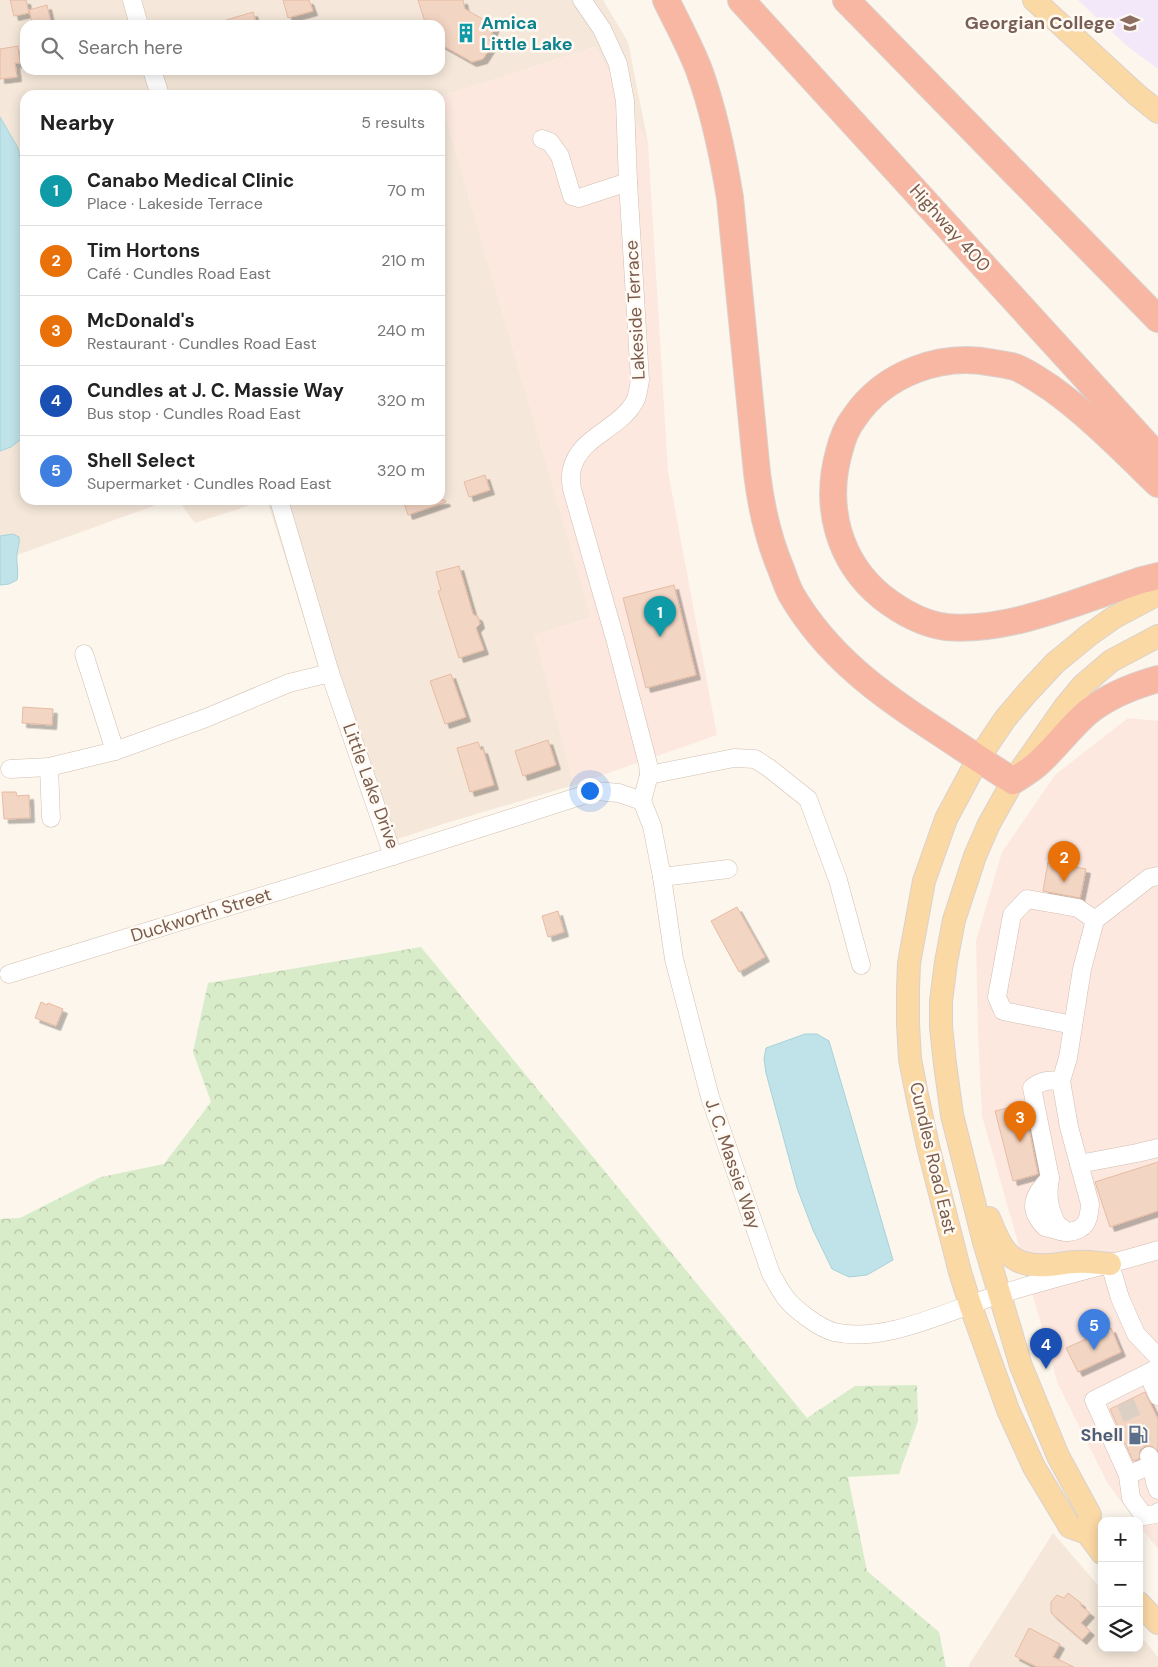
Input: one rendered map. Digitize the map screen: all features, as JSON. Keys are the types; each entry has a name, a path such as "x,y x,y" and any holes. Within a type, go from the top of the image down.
{"highway":[{"path":"666,0 699,70 723,160 730,198 761,502 767,531 790,593 829,646 850,668 882,694 1014,781 1036,765 1099,704 1121,692 1158,679"},
{"name":"Highway 400","path":"741,0 1158,457"},
{"path":"846,0 1158,319"},
{"path":"980,135 1095,237 1158,300"},
{"path":"1158,484 1074,405 1039,380 1014,367 976,359 962,359 935,363 909,372 895,379 862,407 851,422 844,437 833,474 832,491 833,506 840,538 860,574 886,600 901,610 930,623 946,627 979,627 1024,618 1158,576"}],"main road":[{"path":"1034,0 1158,112"},
{"path":"978,759 1027,692 1055,663 1108,622 1158,594"},
{"path":"1014,781 1064,708 1088,680 1111,661 1158,636"},
{"name":"Cundles Road East","path":"978,759 946,819 924,881 909,963 908,1024 910,1059 935,1175 960,1272 1008,1410 1034,1467 1070,1527 1087,1533 1098,1548"},
{"name":"Cundles Road East","path":"1014,781 975,856 954,920 942,992 941,1027 944,1064 952,1115 999,1294 1021,1366 1058,1456 1090,1516 1087,1533"},
{"path":"967,1175 979,1195 998,1240 1007,1253 1017,1261 1026,1265 1036,1266 1074,1262 1110,1264"},
{"path":"1143,1607 1158,1623"}],"street":[{"path":"132,0 138,20"},
{"name":"Lakeside Terrace","path":"582,0 602,29 618,64 625,101 640,380 636,398 628,411 616,423 586,446 575,459 571,471 572,489 616,642 648,764 648,775 642,801"},
{"path":"154,75 158,90"},
{"path":"542,140 550,142 560,156 572,196 579,198 628,182"},
{"name":"Little Lake Drive","path":"280,505 330,673 393,856 596,791 620,792 642,801"},
{"path":"84,654 115,751"},
{"path":"10,769 50,767 115,751 206,718 289,683 330,673"},
{"path":"648,775 734,758 755,759 808,799 838,880 861,965"},
{"path":"50,767 51,818"},
{"name":"J. C. Massie Way","path":"642,801 652,826 662,877 674,959 710,1097 772,1274 785,1298 799,1311 816,1324 832,1332 854,1334 877,1333 902,1328 999,1294 1158,1250"},
{"name":"Duckworth Street","path":"9,974 393,856"},
{"path":"662,877 728,869"},
{"path":"1061,1081 1048,1080 1037,1083 1032,1088 1050,1178 1048,1201 1052,1215 1061,1229 1078,1231 1084,1226 1089,1217 1090,1204 1069,1128 1061,1081 1068,1058 1082,969 1095,920 1149,878 1158,876"},
{"path":"1073,1026 1003,1011 997,997 1012,915 1027,899 1078,908 1095,920"},
{"path":"1079,1164 1158,1148"},
{"path":"1110,1264 1120,1298 1136,1334 1158,1357"},
{"path":"1158,1396 1153,1371 1122,1395 1094,1400 1128,1475 1131,1498 1144,1516 1158,1512"},
{"path":"1128,1475 1154,1460"},
{"path":"1154,1460 1153,1481 1158,1490"}],"shaded area":[{"path":"0,0 603,0 628,42 648,143 595,47 445,95 445,90 20,90 20,157 18,148 0,117"},
{"name":"Georgian College","path":"1078,0 1158,0 1158,69 1126,45"},
{"path":"595,47 648,143 668,471 717,735 574,785 535,635 591,617 445,114 445,95"},
{"path":"445,114 591,617 535,635 574,785 383,844 333,711 269,505 445,505"},
{"path":"20,440 20,505 156,505 17,555 20,544 13,534 0,536 0,451 11,447"},
{"path":"182,505 251,505 195,523"},
{"path":"1128,718 1158,721 1158,1549 1143,1530 1143,1517 1133,1517 1108,1484 1058,1384 982,1116 976,941 1002,852 1055,775"},
{"path":"1053,1533 1098,1585 1098,1652 1143,1652 1143,1639 1158,1657 1158,1667 969,1667"}],"green space":[{"path":"421,947 807,1418 855,1386 917,1385 918,1421 899,1474 848,1477 867,1571 939,1632 946,1667 0,1667 0,1219 20,1218 101,1177 164,1164 211,1102 193,1052 208,983"}],"water":[{"path":"0,117 18,148 20,157 20,440 11,447 0,451"},
{"path":"13,534 19,537 17,580 9,584 0,585 0,536"},
{"path":"805,1034 817,1034 829,1041 893,1260 867,1275 849,1277 832,1269 813,1230 797,1188 766,1073 764,1059 766,1048"}],"building":[{"path":"10,0 26,0 29,13 14,16"},
{"path":"283,0 309,0 313,11 288,18"},
{"name":"Amica Little Lake","path":"418,0 463,0 465,9 495,26 489,40 492,45 483,59 472,62 445,47 445,20 424,20"},
{"path":"47,5 50,20 32,20 29,10"},
{"path":"253,12 255,20 227,20"},
{"path":"18,46 20,63 15,63 17,77 0,79 0,49"},
{"path":"485,475 490,490 469,497 464,482"},
{"path":"405,505 437,505 408,515"},
{"path":"459,566 473,614 478,617 480,624 476,628 484,650 459,658 438,591 441,590 436,572"},
{"path":"674,585 696,675 646,688 623,598"},
{"path":"451,674 466,717 445,724 430,681"},
{"path":"23,707 53,709 52,725 22,723"},
{"path":"548,740 556,765 523,776 515,751"},
{"path":"478,742 481,750 483,749 494,785 470,792 457,748"},
{"path":"2,792 16,792 17,796 29,795 30,818 4,819"},
{"path":"1048,862 1086,869 1080,898 1043,891"},
{"path":"737,907 765,957 739,972 711,921"},
{"path":"558,911 564,932 548,937 542,916"},
{"path":"41,1002 63,1009 56,1026 35,1018"},
{"path":"1024,1104 1038,1174 1013,1181 995,1111"},
{"path":"1158,1162 1158,1211 1110,1227 1095,1182"},
{"path":"1111,1328 1121,1352 1078,1372 1066,1348"},
{"name":"Shell","path":"1145,1392 1158,1419 1158,1451 1151,1446 1145,1446 1140,1450 1139,1459 1133,1461 1110,1409"},
{"path":"1068,1593 1090,1613 1081,1623 1090,1631 1082,1640 1051,1613 1051,1602 1057,1595 1064,1598"},
{"path":"1029,1628 1060,1644 1053,1657 1074,1667 1037,1667 1015,1656"}],"tunnel":[{"path":"1125,1402 1149,1456"}],"place":[{"name":"Georgian College","path":"1130,23"},
{"name":"Amica Little Lake","path":"466,33"},
{"name":"Canabo Medical Clinic","path":"660,637"},
{"name":"Tim Hortons","path":"1064,882"},
{"name":"McDonald's","path":"1020,1142"},
{"name":"Shell Select","path":"1094,1350"},
{"name":"Cundles at J. C. Massie Way","path":"1046,1369"},
{"name":"Shell","path":"1138,1435"}]}
